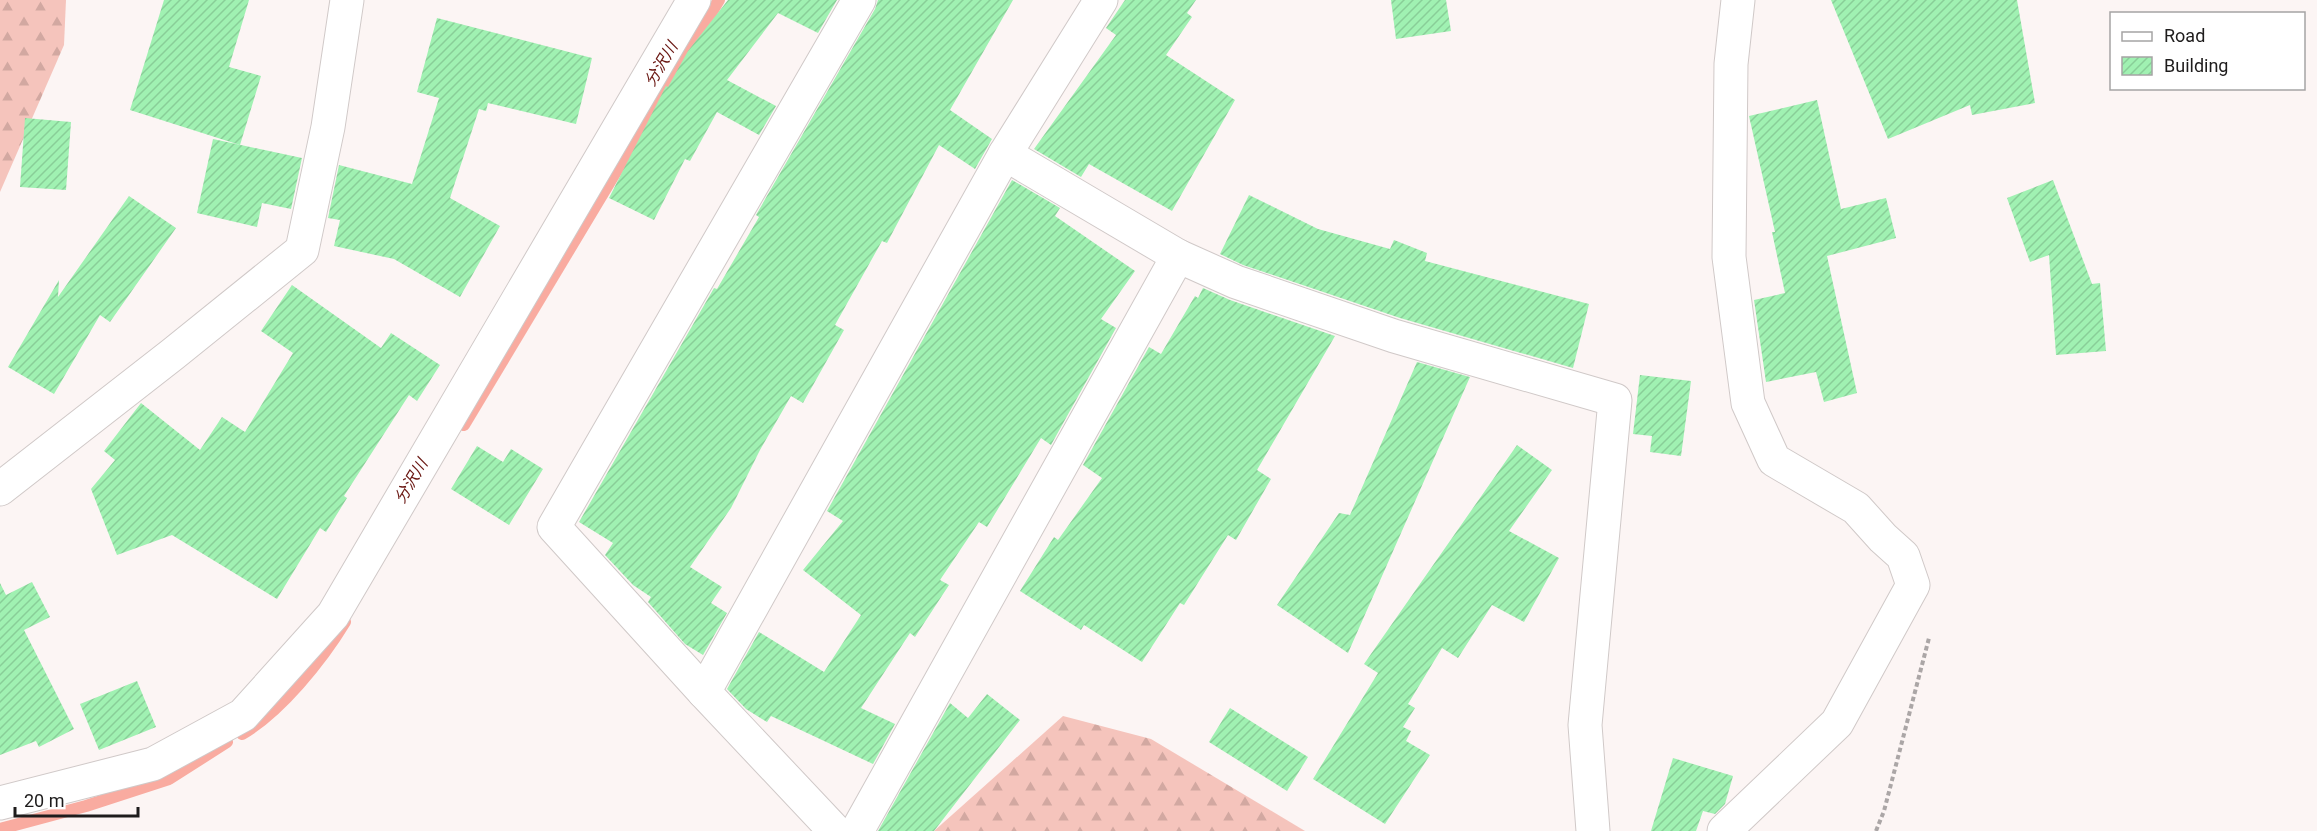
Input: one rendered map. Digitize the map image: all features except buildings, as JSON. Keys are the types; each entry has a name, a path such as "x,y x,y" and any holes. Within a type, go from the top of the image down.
{"street":[{"path":"0,489 302,250 328,127 347,0"},
{"path":"0,803 153,764 243,715 333,615 694,0"},
{"path":"835,831 704,692 554,527 859,0"},
{"path":"704,692 1005,154 1101,0"},
{"path":"1724,831 1838,723 1913,585 1903,556 1882,538 1856,508 1774,460 1748,403 1729,257 1731,64 1738,0"},
{"path":"1005,154 1178,256 1236,282 1395,336 1615,400 1585,724 1593,831"},
{"path":"857,831 1178,256"}],"path":[{"path":"1876,831 1884,811 1929,638 1913,585"}],"green space":[{"path":"0,0 66,0 64,45 0,192"},
{"path":"1063,716 1151,739 1305,831 934,831"}],"waterway":[{"name":"分沢川","path":"464,425 719,0"},
{"name":"分沢川","path":"242,734 271,713 299,684 325,652 345,622"},
{"name":"分沢川","path":"0,829 86,806 169,779 227,742"}]}
